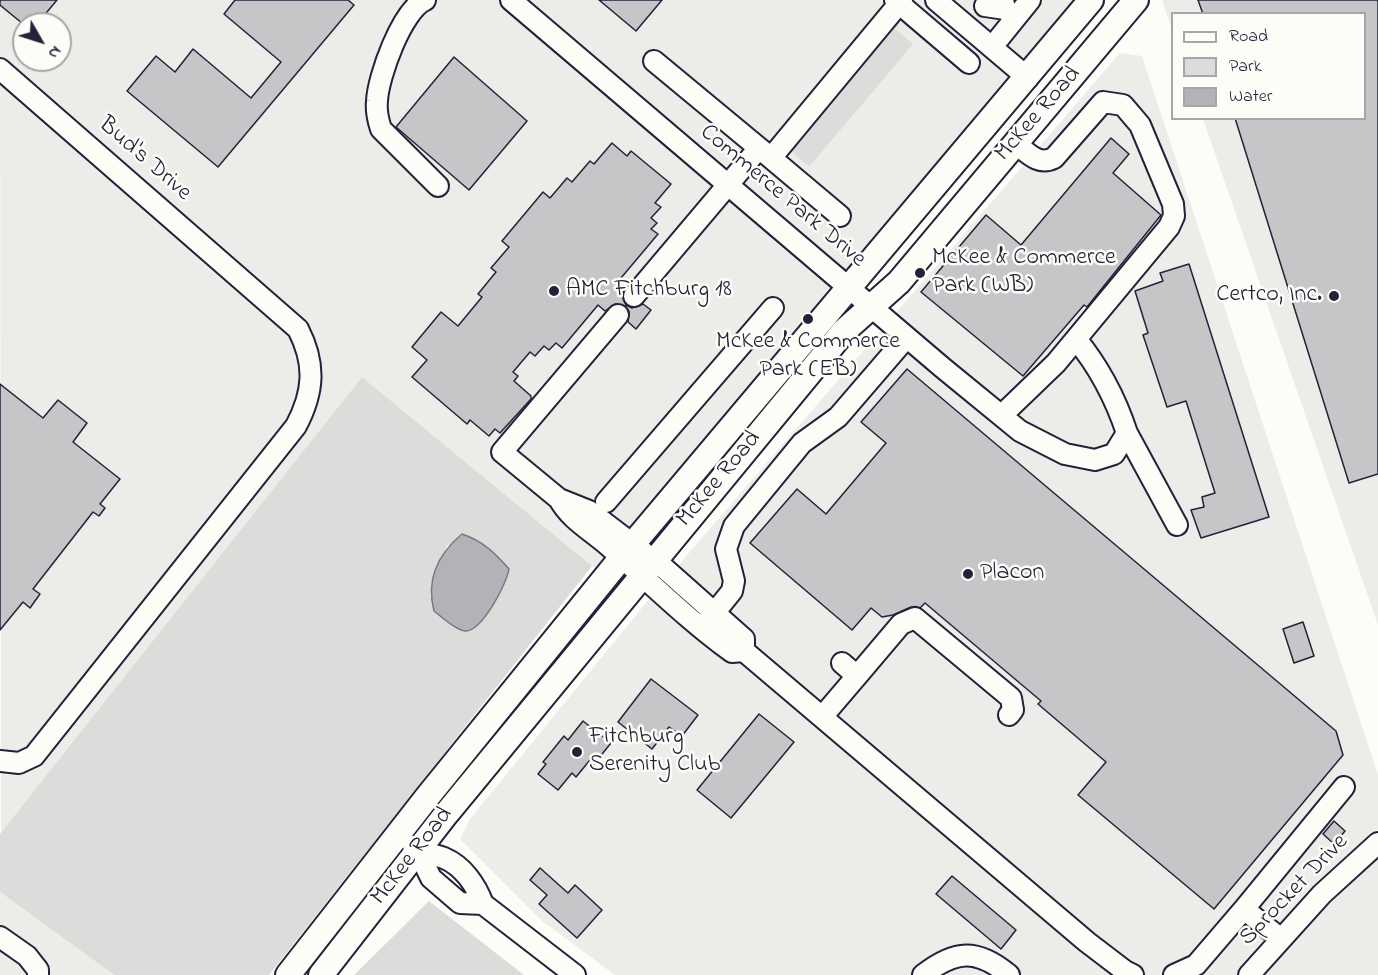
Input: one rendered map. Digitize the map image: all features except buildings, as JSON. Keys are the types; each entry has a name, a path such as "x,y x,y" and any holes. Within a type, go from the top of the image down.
{"main road":[{"name":"McKee Road","path":"288,975 627,551 1028,78 1091,0"},
{"name":"McKee Road","path":"321,975 418,850 647,568 844,331 899,282 1136,0"},
{"path":"1064,86 1053,75 1053,66 1076,19"},
{"path":"1015,142 1032,99 1033,86 1028,78"}],"street":[{"path":"425,0 414,9 403,26 384,70 377,100 378,118 381,129 438,186"},
{"name":"Commerce Park Drive","path":"511,0 850,287 906,338 1020,431 1065,454 1095,460 1114,454 1127,433"},
{"path":"936,0 1028,78"},
{"path":"992,47 1002,8 1030,0"},
{"path":"634,296 728,185 765,153 898,1 969,63"},
{"path":"654,61 840,216"},
{"name":"Bud's Drive","path":"0,69 255,289 298,329 304,339 313,373 304,411 296,426 34,756 19,763 0,761"},
{"path":"1002,415 1056,363 1169,227 1174,216 1173,204 1140,125 1123,105 1102,102 1054,158 1046,162 1037,160 1015,142"},
{"path":"606,502 773,308"},
{"path":"618,315 502,452 559,499 589,511 627,551 647,568 716,612 744,639 744,651"},
{"path":"701,629 732,591 734,581 726,549 734,526 802,443 838,417 906,338"},
{"path":"1076,339 1095,363 1116,400 1127,433 1177,525"},
{"path":"647,568 701,629 732,652 744,651 1087,942 1125,971 1134,975"},
{"path":"822,717 850,669 901,624 915,618 926,624 1011,698 1013,710 1009,715"},
{"path":"1174,975 1196,965 1344,787"},
{"path":"398,835 418,850 431,878 460,903 483,904 575,975"},
{"name":"Sprocket Drive","path":"1249,975 1322,894 1378,843"},
{"path":"1244,909 1281,939"},
{"path":"0,937 27,956 38,970 38,975"},
{"path":"923,975 952,956 976,956 997,965 1009,975"}],"shaded area":[{"path":"0,0 1082,0 597,570 362,377 1,835"},
{"name":"Certco, Inc.","path":"1162,0 1378,0 1378,625 1203,120 1366,120 1366,12 1171,12 1171,27"},
{"path":"1120,53 1142,56 1378,775 1378,975 615,975 541,920 460,839 470,819 646,603"},
{"path":"0,892 114,975 0,975"}],"green space":[{"path":"897,20 900,23 895,29 913,44 809,167 791,151 784,159 785,150"},
{"path":"362,377 592,566 269,975 114,975 0,892 0,834","holes":["476,539 489,548 509,569 430,597 434,570 447,546"]},
{"path":"429,901 524,975 354,975"}],"water":[{"path":"462,534 488,548 509,569 504,585 486,616 472,629 465,631 453,626 434,611 432,600 433,578 440,559"}],"place":[{"name":"McKee & Commerce Park (WB)","path":"920,273"},
{"name":"AMC Fitchburg 18","path":"554,291"},
{"name":"Certco, Inc.","path":"1334,296"},
{"name":"McKee & Commerce Park (EB)","path":"808,319"},
{"name":"Placon","path":"968,574"},
{"name":"Fitchburg Serenity Club","path":"577,752"}]}
